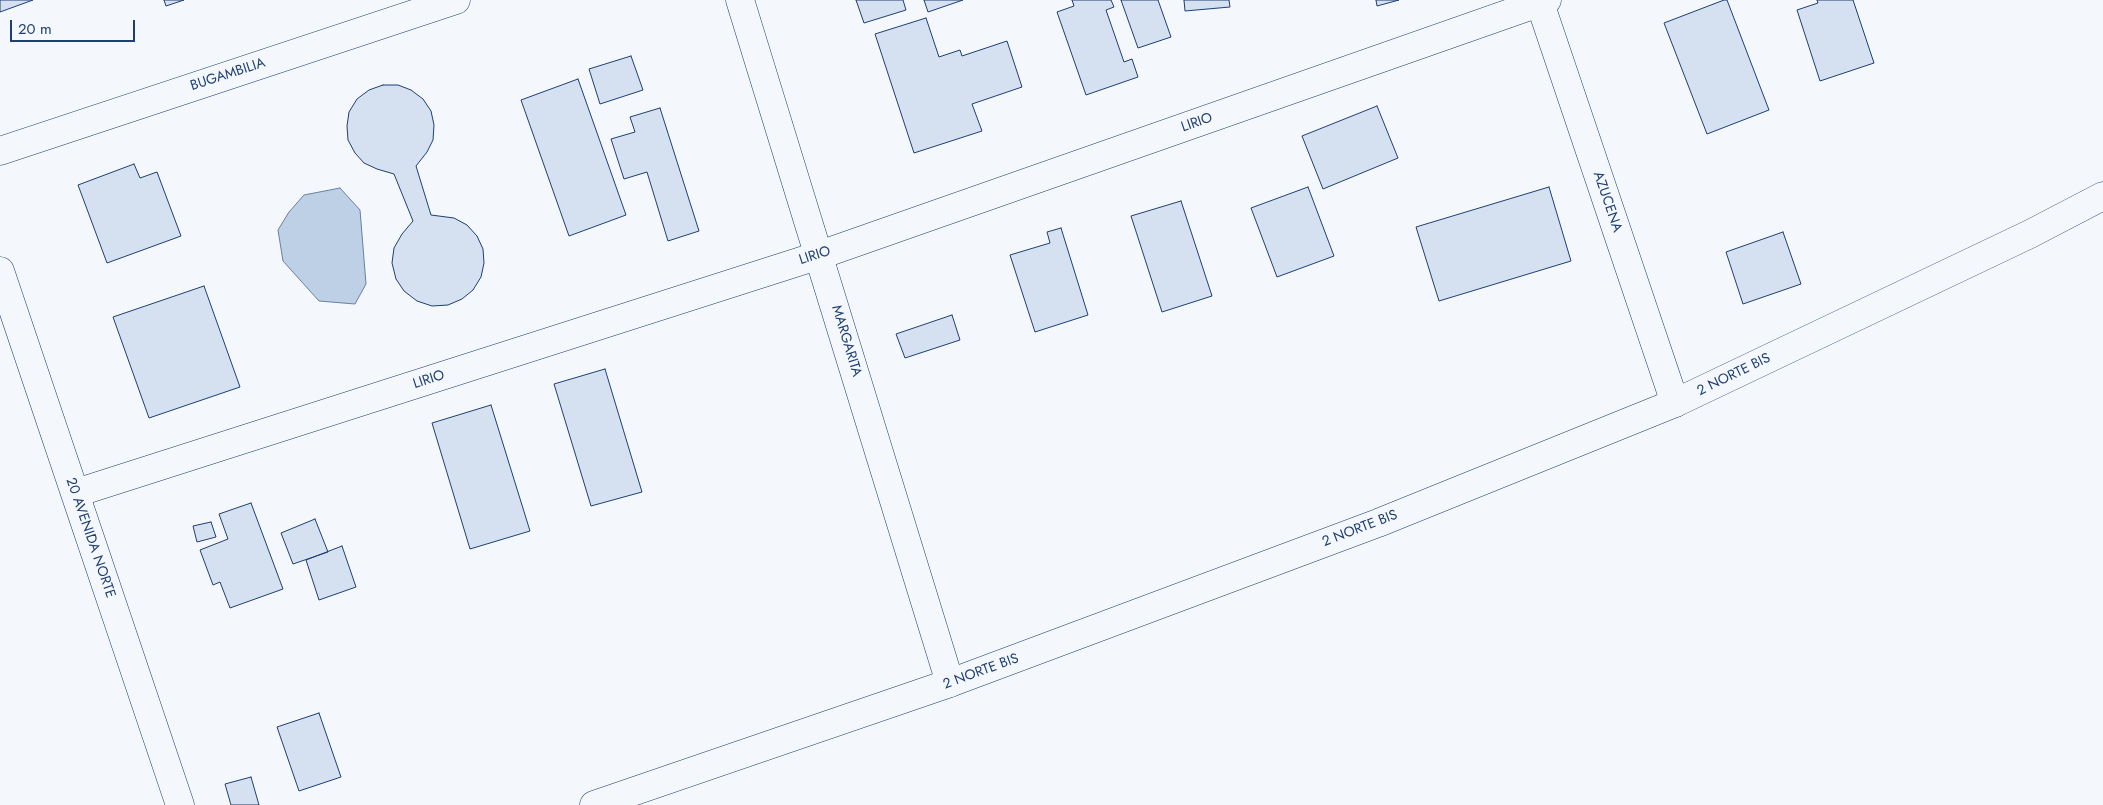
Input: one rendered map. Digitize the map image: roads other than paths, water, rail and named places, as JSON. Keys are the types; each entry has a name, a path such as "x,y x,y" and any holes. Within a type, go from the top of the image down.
{"street":[{"name":"BUGAMBILIA","path":"0,151 456,0"},
{"name":"MARGARITA","path":"740,0 820,255 950,684"},
{"name":"LIRIO","path":"76,493 820,255 1542,1"},
{"name":"AZUCENA","path":"1542,1 1675,403"},
{"name":"2 NORTE BIS","path":"594,805 950,684 1378,523 1675,403 2030,234 2103,196"},
{"name":"20 AVENIDA NORTE","path":"0,271 180,805"}],"water":[{"path":"340,188 360,210 366,284 355,304 319,301 283,261 278,230 289,212 304,195"}]}
